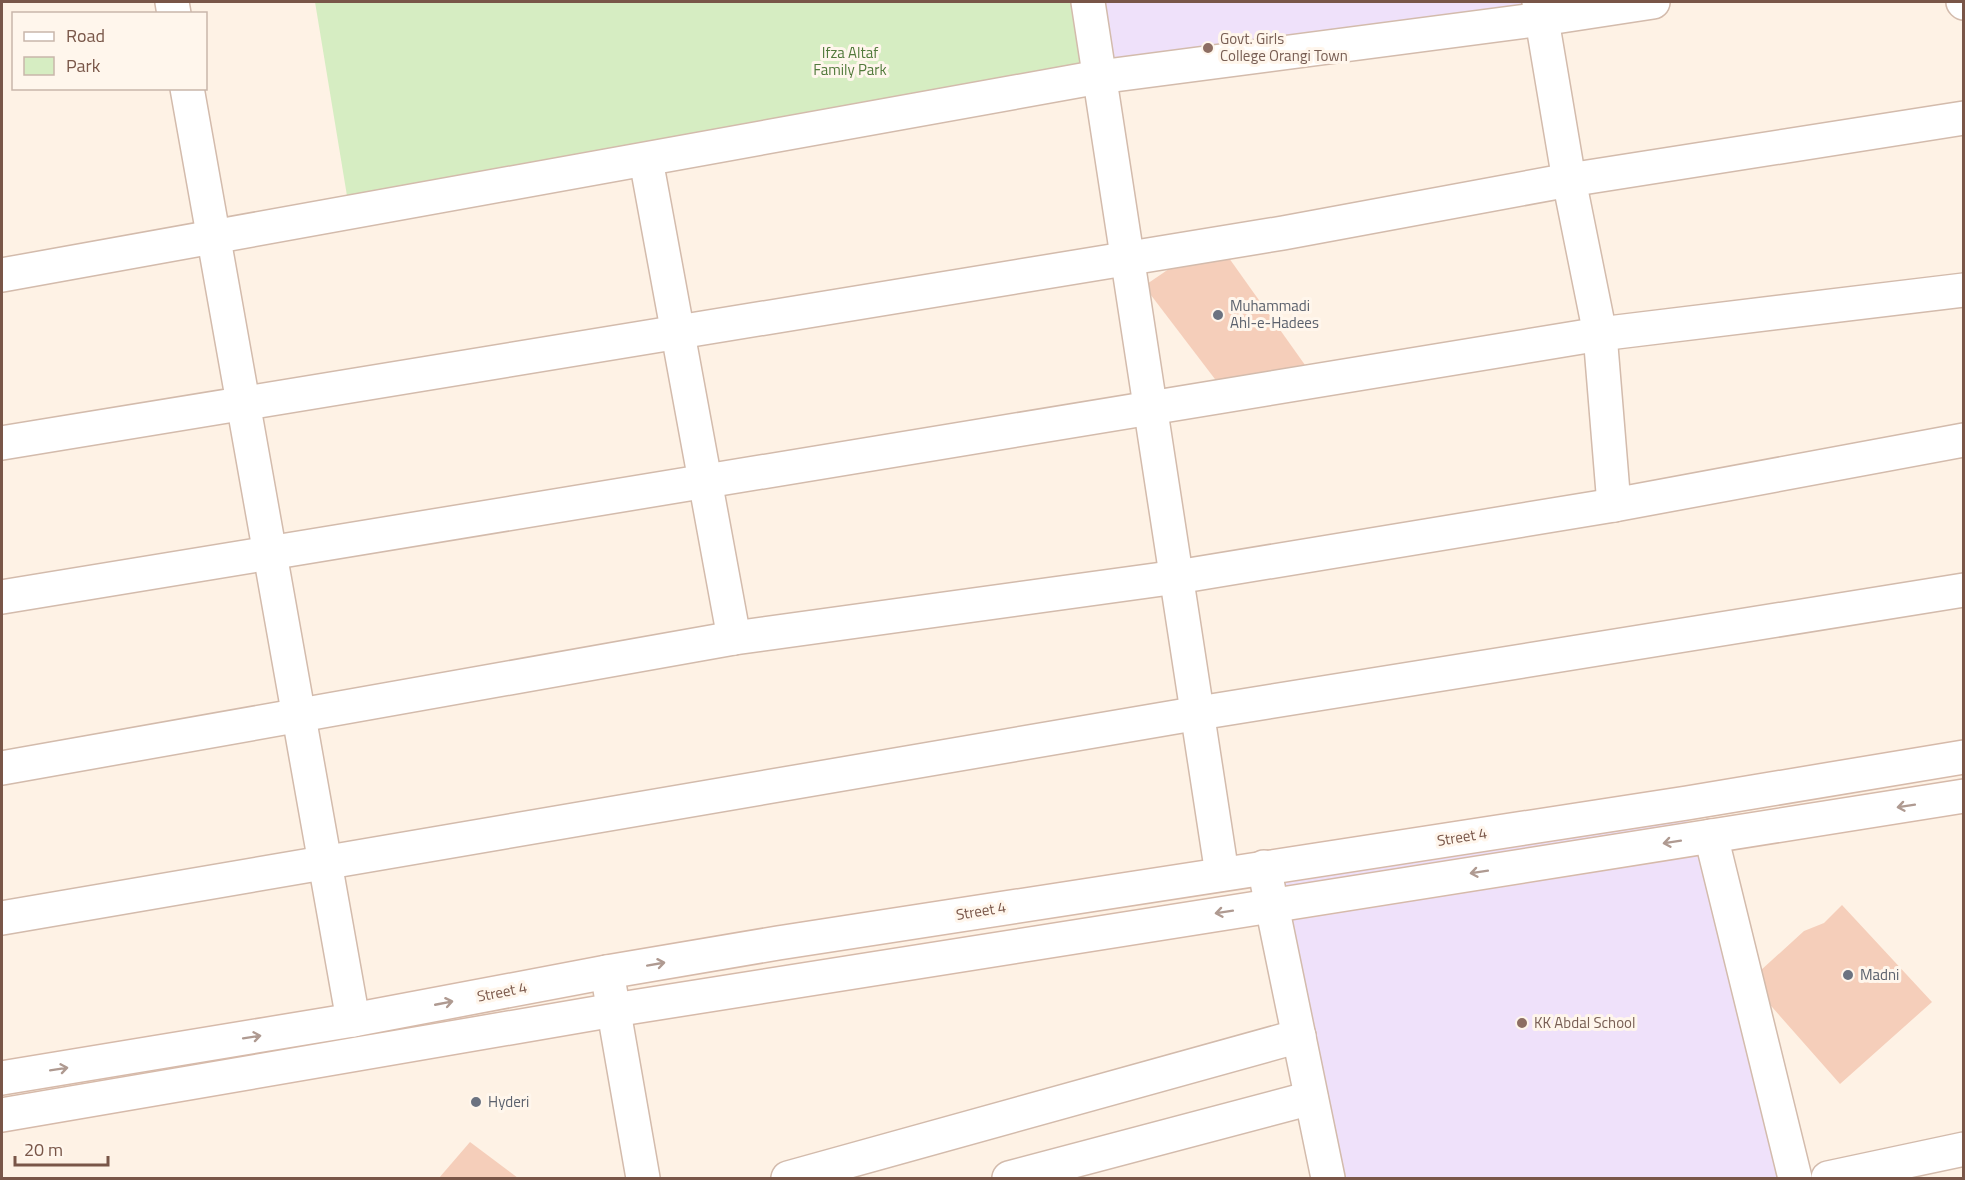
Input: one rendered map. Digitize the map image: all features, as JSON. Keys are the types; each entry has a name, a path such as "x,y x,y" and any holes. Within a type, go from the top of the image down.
{"street":[{"path":"1088,2 1222,874"},
{"path":"2,275 214,239 1099,77 1541,10 1653,2"},
{"path":"1541,10 1569,180 1600,334 1614,505"},
{"path":"187,90 353,1020"},
{"path":"2,443 1283,233 1569,180 1964,117"},
{"path":"646,160 734,638"},
{"path":"2,597 270,551 1600,334 1964,290"},
{"path":"2,768 734,638 1177,577 1614,505 1964,440"},
{"path":"2,918 1199,713 1964,590"},
{"name":"Street 4","path":"2,1078 353,1020 607,972 1964,757"},
{"path":"2,1115 614,1010 1964,796"},
{"path":"1711,836 1795,1179"},
{"path":"1264,867 1328,1179"},
{"path":"607,972 643,1179"},
{"path":"788,1179 1299,1036"},
{"path":"1009,1179 1311,1098"},
{"path":"1828,1179 1964,1149"}],"shaded area":[{"name":"Govt. Girls College Orangi Town","path":"1088,2 1539,2 1542,19 1099,77"},
{"name":"KK Abdal School","path":"1682,802 1794,1178 1328,1178 1264,867"}],"green space":[{"name":"Ifza Altaf Family Park","path":"315,2 1088,2 1099,77 350,214"}],"building":[{"path":"1224,251 1310,372 1221,387 1144,286 1185,258"},
{"path":"1842,905 1932,1002 1840,1084 1749,981 1804,931 1824,923"},
{"path":"470,1142 518,1178 439,1178"}],"place":[{"name":"Govt. Girls College Orangi Town","path":"1208,48"},
{"name":"Muhammadi Ahl-e-Hadees","path":"1218,315"},
{"name":"Madni","path":"1848,975"},
{"name":"KK Abdal School","path":"1522,1023"},
{"name":"Hyderi","path":"476,1102"}]}
